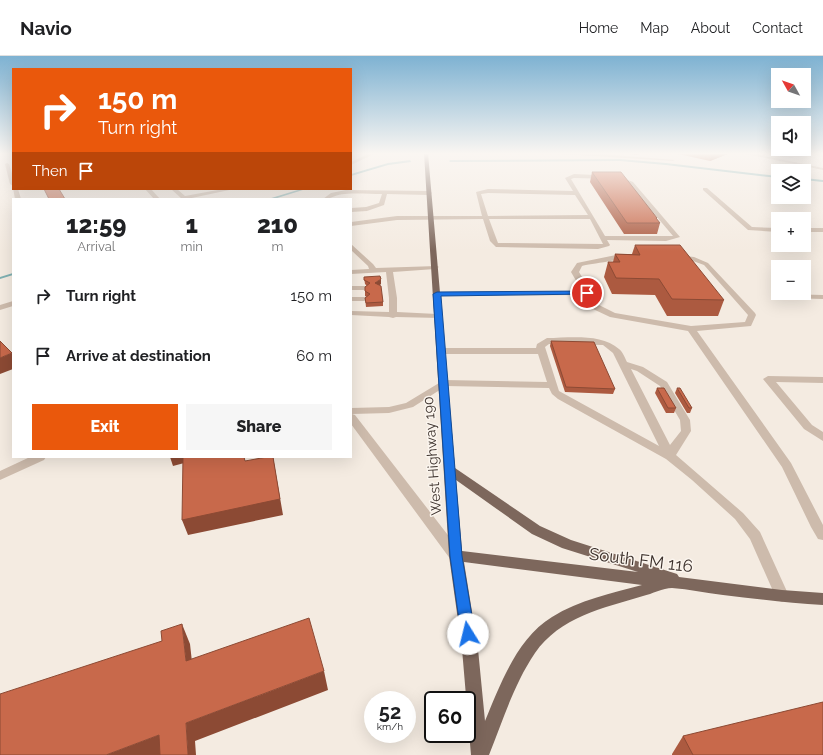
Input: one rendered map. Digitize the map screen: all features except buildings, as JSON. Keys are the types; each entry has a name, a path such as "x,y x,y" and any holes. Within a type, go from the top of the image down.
{"main road":[{"name":"West Highway 190","path":"428,186 437,294 437,316 442,351 456,556 470,649 480,755"},
{"path":"450,470 536,530 567,544 694,585"},
{"name":"South FM 116","path":"456,556 782,596 823,599"},
{"path":"480,755 512,678 532,645 555,622 586,608 672,582"}],"street":[{"path":"573,186 592,217 606,245 598,247 496,245 493,241 478,194 488,191 577,193"},
{"path":"603,238 666,239 677,237 633,186"},
{"path":"705,189 750,229 771,230"},
{"path":"149,190 156,198"},
{"path":"175,190 184,198 226,190"},
{"path":"331,198 344,195 370,194 375,192 429,193"},
{"path":"352,210 376,208 382,204 385,192"},
{"path":"352,224 384,219 431,217 592,217"},
{"path":"811,230 823,230"},
{"path":"352,247 371,265 373,270"},
{"path":"638,257 616,257 579,264 575,272 596,307 613,315 691,329 748,324 752,315 706,264 694,259 667,257"},
{"path":"352,272 435,267"},
{"path":"389,270 393,298 393,316"},
{"path":"381,287 392,287"},
{"path":"352,288 365,288"},
{"path":"437,294 587,293"},
{"path":"811,297 823,297"},
{"path":"382,299 393,298"},
{"path":"352,299 365,299"},
{"path":"0,308 12,303"},
{"path":"352,313 393,316 437,316"},
{"path":"691,329 787,466 815,524 823,535"},
{"path":"670,456 617,351 606,343 585,341 547,341 540,346 555,392 561,398 670,456 696,477 739,516 755,536 782,596"},
{"path":"442,351 541,351"},
{"path":"624,364 640,369 664,384 685,420 686,431 676,444 670,456"},
{"path":"823,380 768,379 808,427 823,437"},
{"path":"352,411 389,410 409,404 444,383 553,385"},
{"path":"352,419 456,556"},
{"path":"0,476 38,458"}],"waterway":[{"path":"273,198 301,190"},
{"path":"0,278 12,274"}],"route":[{"path":"468,634 456,556 442,351 437,316 437,294 587,293"}]}
